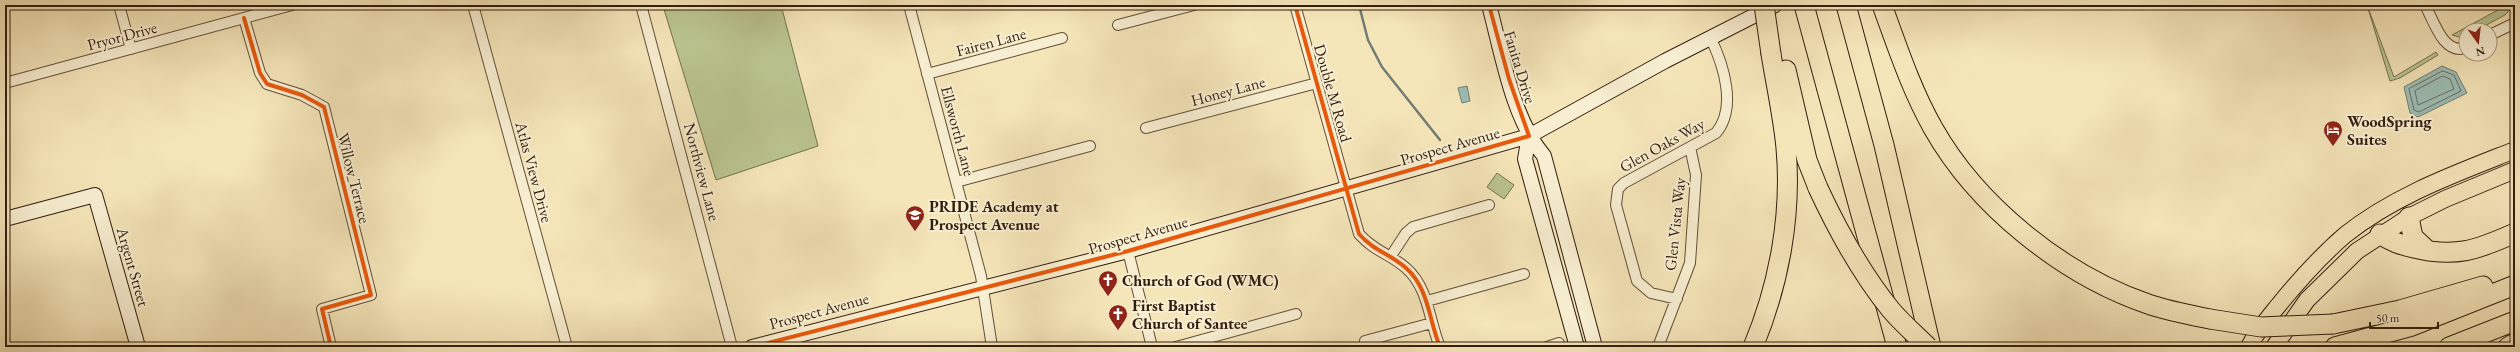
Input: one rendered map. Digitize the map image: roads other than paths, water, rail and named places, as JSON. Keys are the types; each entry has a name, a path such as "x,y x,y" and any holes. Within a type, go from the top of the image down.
{"highway":[{"path":"1753,347 1771,299 1786,221 1786,148 1764,5"},
{"path":"1774,5 1790,91 1807,160 1835,225 1865,275 1891,311 1930,347"},
{"path":"1804,5 1897,347"},
{"path":"1882,5 1908,76 1933,128 1965,176 2020,230 2089,279 2149,305 2210,320 2261,327 2333,324 2400,310 2515,276"},
{"path":"1846,6 1884,145 1930,347"},
{"path":"2409,217 2413,237 2428,251"},
{"path":"2380,234 2395,243 2448,254 2475,250 2515,233"},
{"path":"2336,347 2412,326 2515,285"},
{"path":"2449,347 2515,321"},
{"path":"2508,347 2515,343"}],"main road":[{"name":"Fanita Drive","path":"1489,5 1509,79 1529,136 1544,156 1595,347"},
{"name":"Prospect Avenue","path":"752,347 790,342 983,288 1128,251 1346,187 1529,136 1665,61 1711,39 1774,5"},
{"name":"Fanita Drive","path":"1529,136 1525,159 1577,347"},
{"path":"2249,347 2254,336 2295,285 2345,236 2390,205 2436,182 2515,150"},
{"path":"2274,347 2307,300 2357,251 2380,234 2409,217 2445,199 2515,170"},
{"name":"Argent Street","path":"5,219 95,195 138,347"},
{"path":"2365,222 2380,234"}],"street":[{"path":"119,5 131,49"},
{"name":"Pryor Drive","path":"5,83 244,18 254,10 292,5"},
{"name":"Atlas View Drive","path":"474,5 567,347"},
{"name":"Northview Lane","path":"642,5 732,347"},
{"name":"Ellsworth Lane","path":"909,5 983,288 992,347"},
{"path":"1118,25 1194,5"},
{"name":"Double M Road","path":"1295,5 1359,234 1370,247 1391,256 1408,269 1427,301 1440,347"},
{"path":"2424,5 2446,44 2458,49"},
{"name":"Willow Terrace","path":"244,18 260,73 267,84 302,95 324,107 371,295 322,310 331,347"},
{"path":"2498,31 2515,23"},
{"name":"Fairen Lane","path":"927,74 1062,38"},
{"name":"Glen Oaks Way","path":"1677,299 1651,293 1637,281 1616,204 1618,189 1624,183 1716,133 1724,123 1727,104 1725,83 1717,52 1711,39"},
{"name":"Honey Lane","path":"1146,128 1317,83"},
{"path":"956,182 1090,146"},
{"name":"Glen Vista Way","path":"1658,347 1690,263 1696,175 1690,147"},
{"path":"1391,256 1406,233 1413,227 1489,206"},
{"path":"1128,251 1152,347"},
{"path":"1427,301 1524,274"},
{"path":"1176,347 1296,314"},
{"path":"1365,341 1432,323"},
{"path":"1546,347 1559,343"}],"water":[{"path":"2442,66 2456,72 2467,93 2418,117 2410,113 2404,87"},
{"path":"1467,86 1470,101 1462,103 1458,88"}],"waterway":[{"path":"1359,5 1368,40 1382,67 1440,140"}],"place":[{"name":"WoodSpring Suites","path":"2333,147"},
{"name":"PRIDE Academy at Prospect Avenue","path":"915,232"},
{"name":"Church of God (WMC)","path":"1108,297"},
{"name":"First Baptist Church of Santee","path":"1118,331"}]}
